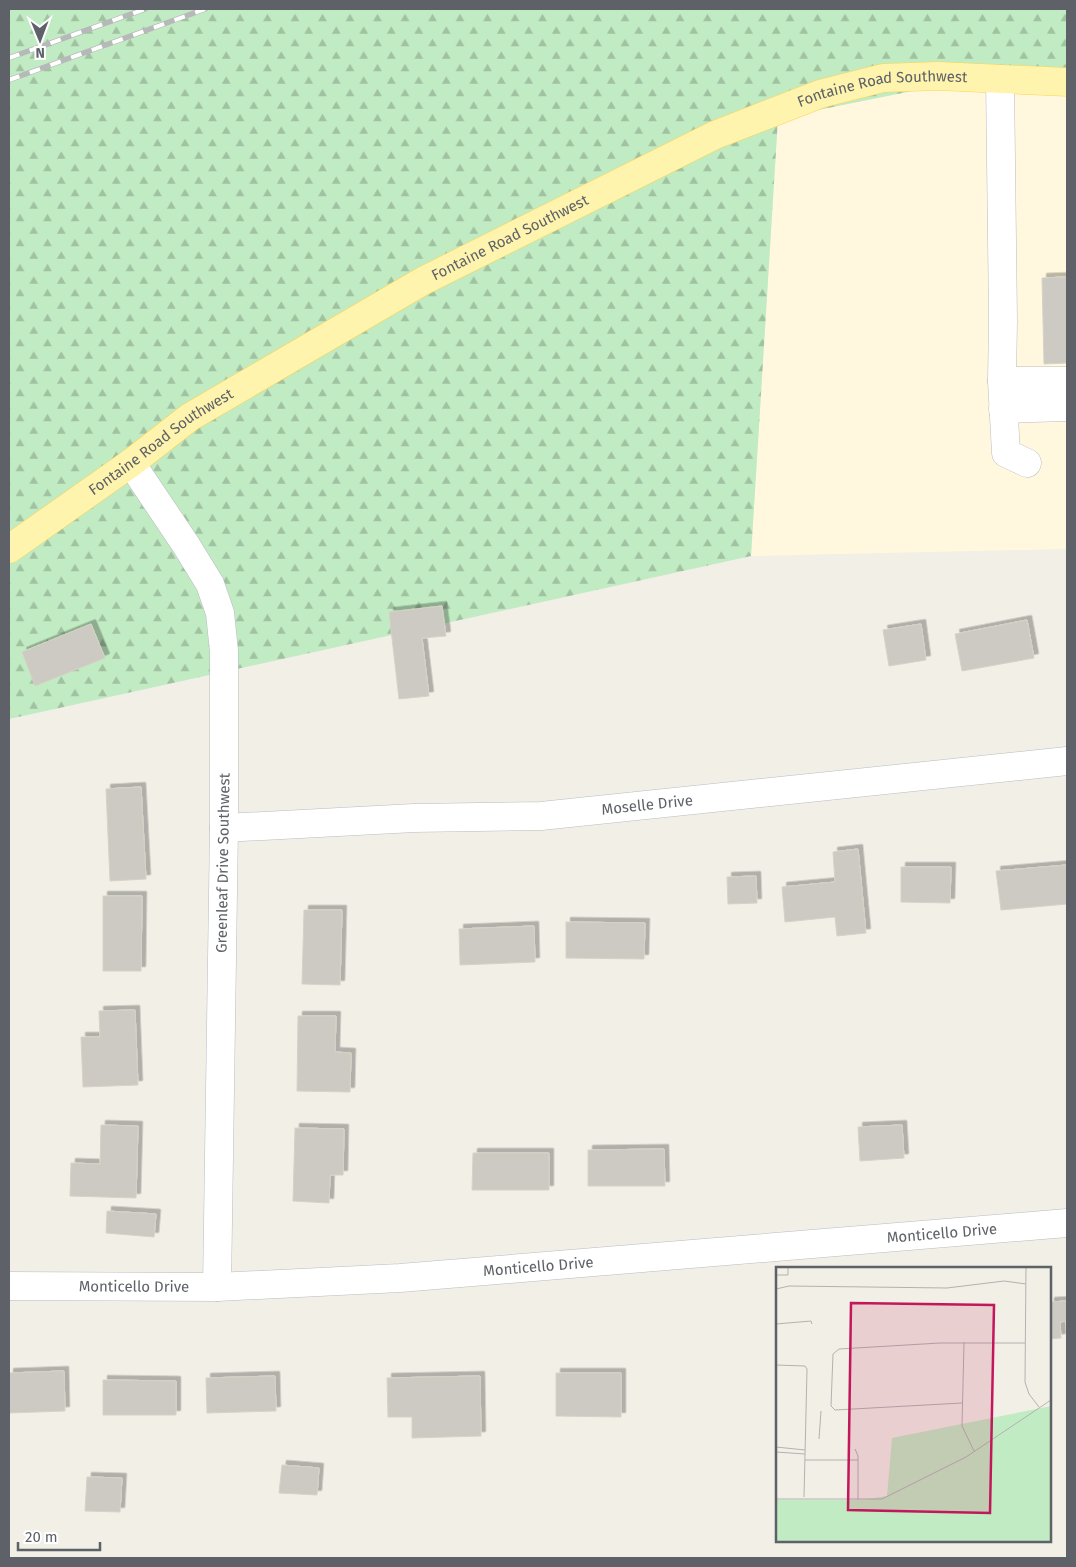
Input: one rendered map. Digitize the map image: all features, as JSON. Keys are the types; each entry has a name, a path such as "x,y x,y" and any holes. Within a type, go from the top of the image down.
{"main road":[{"name":"Fontaine Road Southwest","path":"9,549 131,463 190,417 423,281 715,135 820,94 883,78 938,76 1067,82"}],"street":[{"path":"1000,79 1002,389 1006,453 1026,462"},
{"path":"1002,389 1067,369"},
{"path":"1002,389 1067,381"},
{"path":"1002,389 1067,394"},
{"path":"1002,389 1067,407"},
{"name":"Greenleaf Drive Southwest","path":"131,463 210,584 220,613 224,652 224,828 217,1287"},
{"name":"Moselle Drive","path":"224,828 414,818 541,816 1067,760"},
{"name":"Monticello Drive","path":"9,1286 217,1287 400,1278 1067,1224"}],"shaded area":[{"path":"977,78 1067,83 1067,549 751,556 778,118"}],"green space":[{"path":"9,9 1067,9 1067,83 977,78 778,118 751,556 9,719"}],"building":[{"path":"1067,277 1067,363 1044,364 1042,278"},
{"path":"442,606 446,636 422,638 429,696 399,699 389,612"},
{"path":"1027,620 1034,658 962,671 955,634"},
{"path":"91,624 105,658 35,686 22,652"},
{"path":"921,624 926,660 889,666 883,630"},
{"path":"141,787 146,879 110,881 106,789"},
{"path":"858,849 866,933 837,936 835,917 785,922 782,887 835,882 833,852"},
{"path":"1067,865 1067,904 1001,910 996,871"},
{"path":"901,867 951,867 950,903 901,902"},
{"path":"756,876 757,903 728,904 727,877"},
{"path":"103,896 142,896 141,971 103,971"},
{"path":"304,910 342,910 340,985 302,984"},
{"path":"566,922 645,923 644,959 566,958"},
{"path":"534,926 535,962 460,965 459,929"},
{"path":"135,1010 138,1085 83,1087 81,1037 100,1037 99,1011"},
{"path":"298,1016 336,1016 335,1052 351,1053 350,1092 297,1091"},
{"path":"101,1125 138,1126 136,1198 70,1196 71,1163 100,1164"},
{"path":"902,1125 904,1158 860,1161 858,1127"},
{"path":"295,1128 344,1129 343,1175 330,1175 329,1203 293,1201"},
{"path":"664,1149 665,1186 588,1186 588,1150"},
{"path":"473,1153 549,1153 549,1190 472,1190"},
{"path":"107,1211 156,1214 154,1237 106,1233"},
{"path":"1067,1301 1067,1321 1060,1322 1061,1338 1051,1339 1051,1302"},
{"path":"64,1371 65,1411 9,1413 9,1373"},
{"path":"556,1373 621,1373 621,1417 556,1416"},
{"path":"275,1376 276,1411 207,1413 206,1378"},
{"path":"480,1376 481,1436 412,1438 412,1417 388,1417 387,1378"},
{"path":"103,1380 176,1381 176,1415 103,1415"},
{"path":"282,1465 319,1468 317,1495 279,1493"},
{"path":"87,1477 122,1478 120,1512 85,1511"}],"railway":[{"path":"9,58 145,9"},
{"path":"9,80 205,9"}]}
